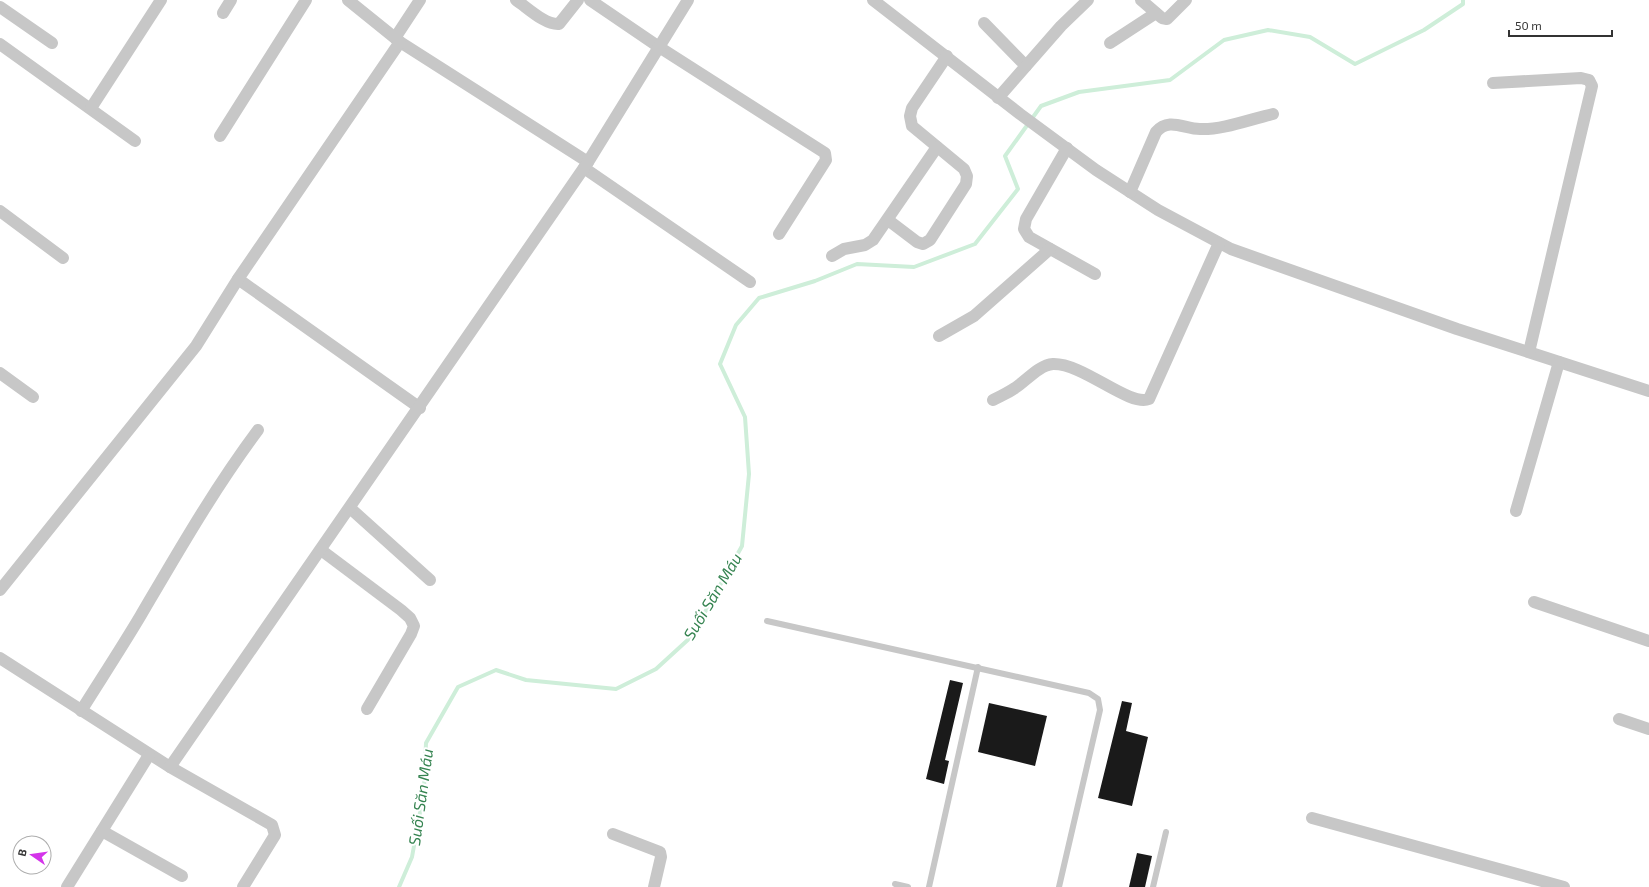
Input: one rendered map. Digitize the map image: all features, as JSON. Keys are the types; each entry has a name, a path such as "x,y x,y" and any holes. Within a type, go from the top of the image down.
{"street":[{"path":"91,108 161,0"},
{"path":"224,13 231,0"},
{"path":"220,136 306,0"},
{"path":"348,0 398,40 586,165 750,282"},
{"path":"0,590 196,346 238,279 398,40 420,0"},
{"path":"516,0 548,21 559,24 578,0"},
{"path":"590,0 659,47 825,153 826,160 779,234"},
{"path":"170,767 420,408 586,165 688,0"},
{"path":"873,0 947,56 998,98 1130,192 1158,210 1231,250 1529,352 1649,391"},
{"path":"998,98 1061,26 1088,0"},
{"path":"1141,0 1162,18 1167,19 1186,0"},
{"path":"0,7 52,43"},
{"path":"1110,43 1156,13"},
{"path":"984,23 1026,66"},
{"path":"0,44 135,141"},
{"path":"888,220 917,242 923,244 930,240 966,184 967,176 964,169 912,126 910,116 912,108 947,56"},
{"path":"1493,83 1581,78 1589,80 1592,86 1529,352"},
{"path":"1130,192 1160,128 1168,124 1200,130 1273,114"},
{"path":"832,256 844,248 865,245 873,240 888,220 936,147"},
{"path":"1067,148 1026,219 1024,229 1029,236 1095,274"},
{"path":"0,211 64,258"},
{"path":"993,400 1013,390 1044,366 1053,364 1073,367 1129,397 1144,401 1149,399 1219,243"},
{"path":"939,336 974,316 1050,248"},
{"path":"238,279 420,408"},
{"path":"1516,511 1559,362"},
{"path":"0,373 33,397"},
{"path":"81,710 141,615 187,534 230,468 258,430"},
{"path":"350,508 430,580"},
{"path":"321,550 401,610 410,618 414,626 411,634 367,710"},
{"path":"1534,602 1649,641"},
{"path":"0,658 149,755 272,825 274,836 243,887"},
{"path":"1619,719 1649,729"},
{"path":"67,887 149,755"},
{"path":"1312,818 1526,882 1564,887"},
{"path":"102,831 182,876"},
{"path":"613,834 660,852 661,857 654,887"}],"lane":[{"path":"767,621 1089,692 1098,699 1100,710 1059,887"},
{"path":"929,887 978,667"},
{"path":"1153,887 1166,832"},
{"path":"896,884 908,887"}],"building":[{"path":"950,680 963,683 945,760 949,761 944,784 926,779"},
{"path":"1122,701 1132,703 1126,731 1148,737 1132,806 1098,798"},
{"path":"989,703 1047,716 1035,766 978,752"},
{"path":"1137,853 1152,856 1145,887 1129,887"}],"waterway":[{"name":"Suối Săn Máu","path":"399,887 412,857 424,790 426,743 458,687 496,670 526,680 616,689 656,669 691,637 742,546 749,474 745,417 720,364 736,325 759,298 815,281 857,264 914,267 975,244 1018,189 1005,156 1041,106 1079,92 1170,80 1224,40 1268,30 1310,37 1355,64 1424,30 1463,4 1463,0"}]}
